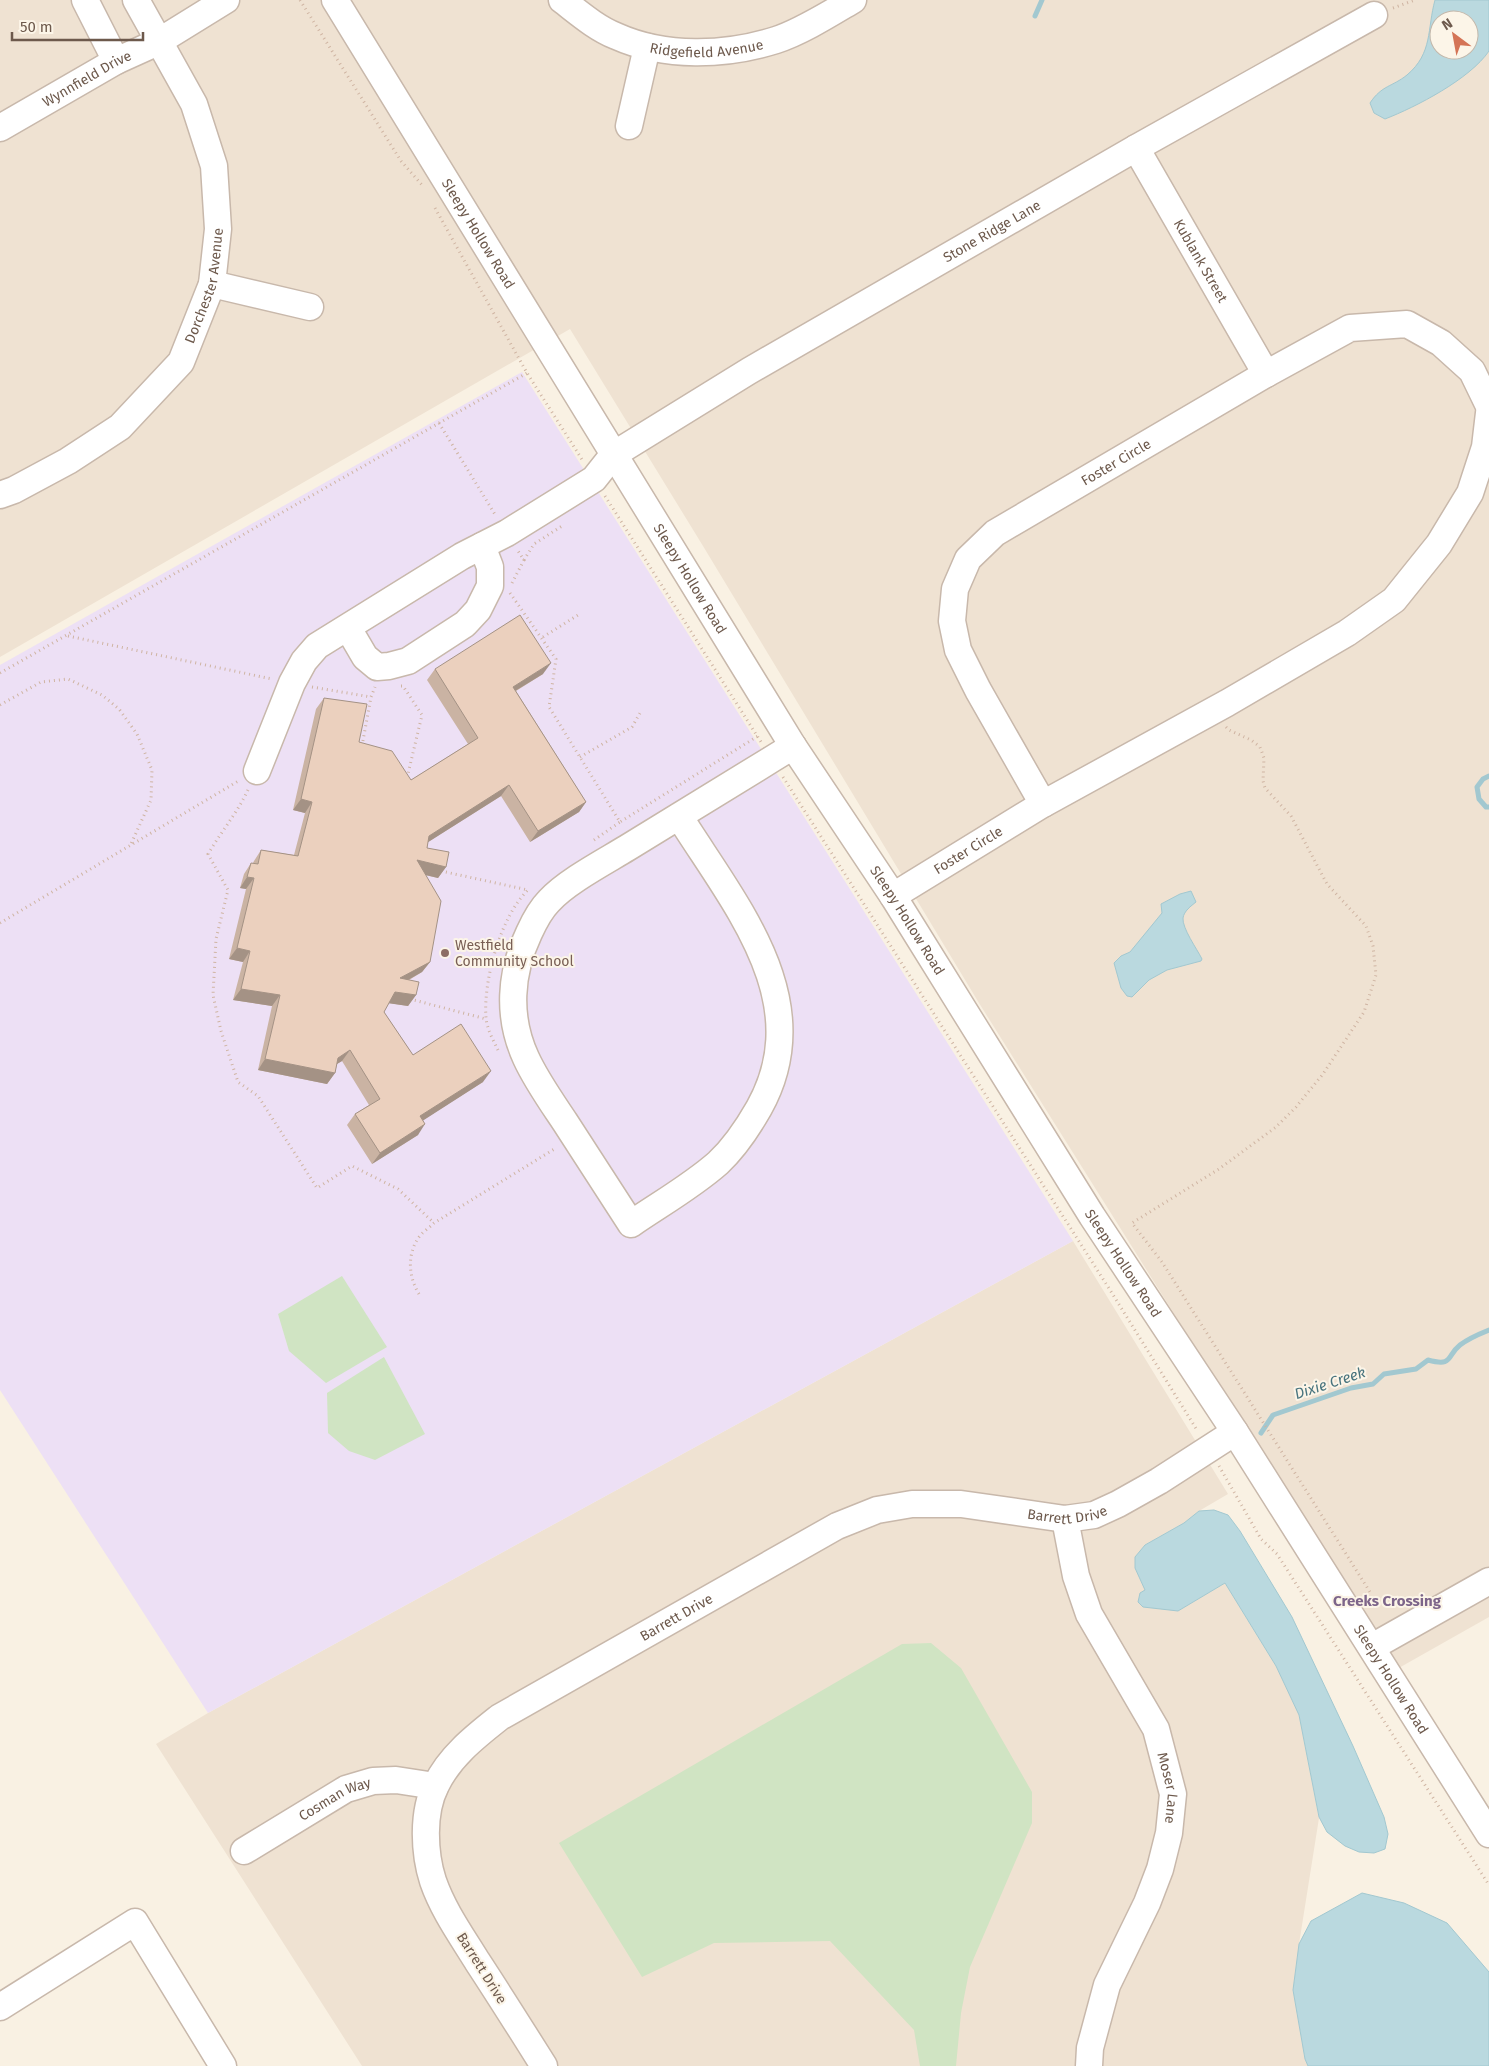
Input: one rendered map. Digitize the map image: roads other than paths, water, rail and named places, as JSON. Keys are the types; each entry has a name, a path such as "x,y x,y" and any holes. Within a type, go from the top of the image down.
{"street":[{"path":"85,0 116,61"},
{"name":"Dorchester Avenue","path":"0,495 14,490 68,461 120,427 182,362 212,284 218,229 214,166 194,104 136,0"},
{"name":"Wynnfield Drive","path":"0,128 116,61 158,42 226,0"},
{"name":"Sleepy Hollow Road","path":"335,0 613,455 782,753 893,896 1092,1216 1234,1432 1489,1834"},
{"name":"Ridgefield Avenue","path":"562,0 584,17 615,36 648,47 690,53 719,52 778,40 853,0"},
{"name":"Stone Ridge Lane","path":"257,771 292,683 304,661 317,646 462,556 507,533 600,493 613,455 749,371 1136,148 1374,15"},
{"path":"629,126 648,47"},
{"name":"Kublank Street","path":"1136,148 1266,374"},
{"path":"212,284 310,307"},
{"name":"Foster Circle","path":"1043,804 978,690 958,650 952,621 955,589 968,559 995,532 1266,374 1350,328 1407,324 1441,343 1472,372 1489,406"},
{"name":"Foster Circle","path":"893,896 1043,804 1215,709 1347,633 1394,600 1439,544 1470,493 1484,447 1489,412"},
{"path":"348,628 365,658 377,667 408,661 465,624 478,610 490,586 490,567 482,546"},
{"path":"679,816 711,864 750,929 765,959 778,1004 780,1034 778,1060 762,1102 735,1145 703,1175 631,1224 532,1070 516,1029 513,1012 513,993 517,963 533,924 550,900 573,882 679,816 782,753"},
{"name":"Barrett Drive","path":"544,2066 452,1921 433,1880 428,1856 428,1812 435,1786 448,1764 476,1735 500,1717 837,1526 877,1510 912,1504 961,1504 1065,1520 1094,1516 1159,1481 1234,1432"},
{"name":"Moser Lane","path":"1065,1520 1076,1576 1089,1614 1156,1729 1173,1794 1169,1833 1160,1868 1147,1903 1107,1985 1090,2048 1089,2066"},
{"path":"1372,1647 1489,1581"},
{"name":"Cosman Way","path":"244,1852 346,1789 373,1781 396,1780 435,1786"},
{"path":"0,2007 135,1922 223,2066"}],"water":[{"path":"1435,0 1489,0 1489,51 1469,72 1427,100 1385,119 1374,113 1370,103 1374,97 1383,89 1402,79 1415,67 1421,58 1429,34 1429,60 1479,60 1479,10 1433,10"},
{"path":"1191,891 1196,902 1185,913 1183,922 1202,959 1201,961 1167,970 1149,980 1132,997 1127,996 1121,988 1114,963 1121,956 1130,952 1162,913 1161,904 1180,894"},
{"path":"1214,1510 1228,1515 1240,1531 1292,1617 1353,1746 1384,1817 1388,1834 1385,1849 1374,1853 1359,1852 1345,1846 1327,1832 1319,1817 1299,1715 1276,1666 1225,1583 1178,1611 1143,1607 1138,1602 1140,1593 1145,1590 1135,1568 1135,1557 1145,1545 1184,1523 1199,1511"},
{"path":"1362,1893 1404,1903 1447,1923 1489,1972 1489,2066 1308,2066 1305,2059 1293,1990 1299,1944 1311,1921"}],"waterway":[{"path":"1035,16 1042,0"},
{"name":"Dixie Creek","path":"1489,776 1483,779 1477,787 1479,799 1486,807 1489,807"},
{"name":"Dixie Creek","path":"1261,1433 1273,1415 1351,1388 1373,1384 1384,1374 1416,1369 1428,1360 1436,1362 1446,1361 1463,1343 1489,1330"}],"place":[{"name":"Westfield Community School","path":"445,953"}],"district":[{"name":"Creeks Crossing","path":"1387,1601"}]}
